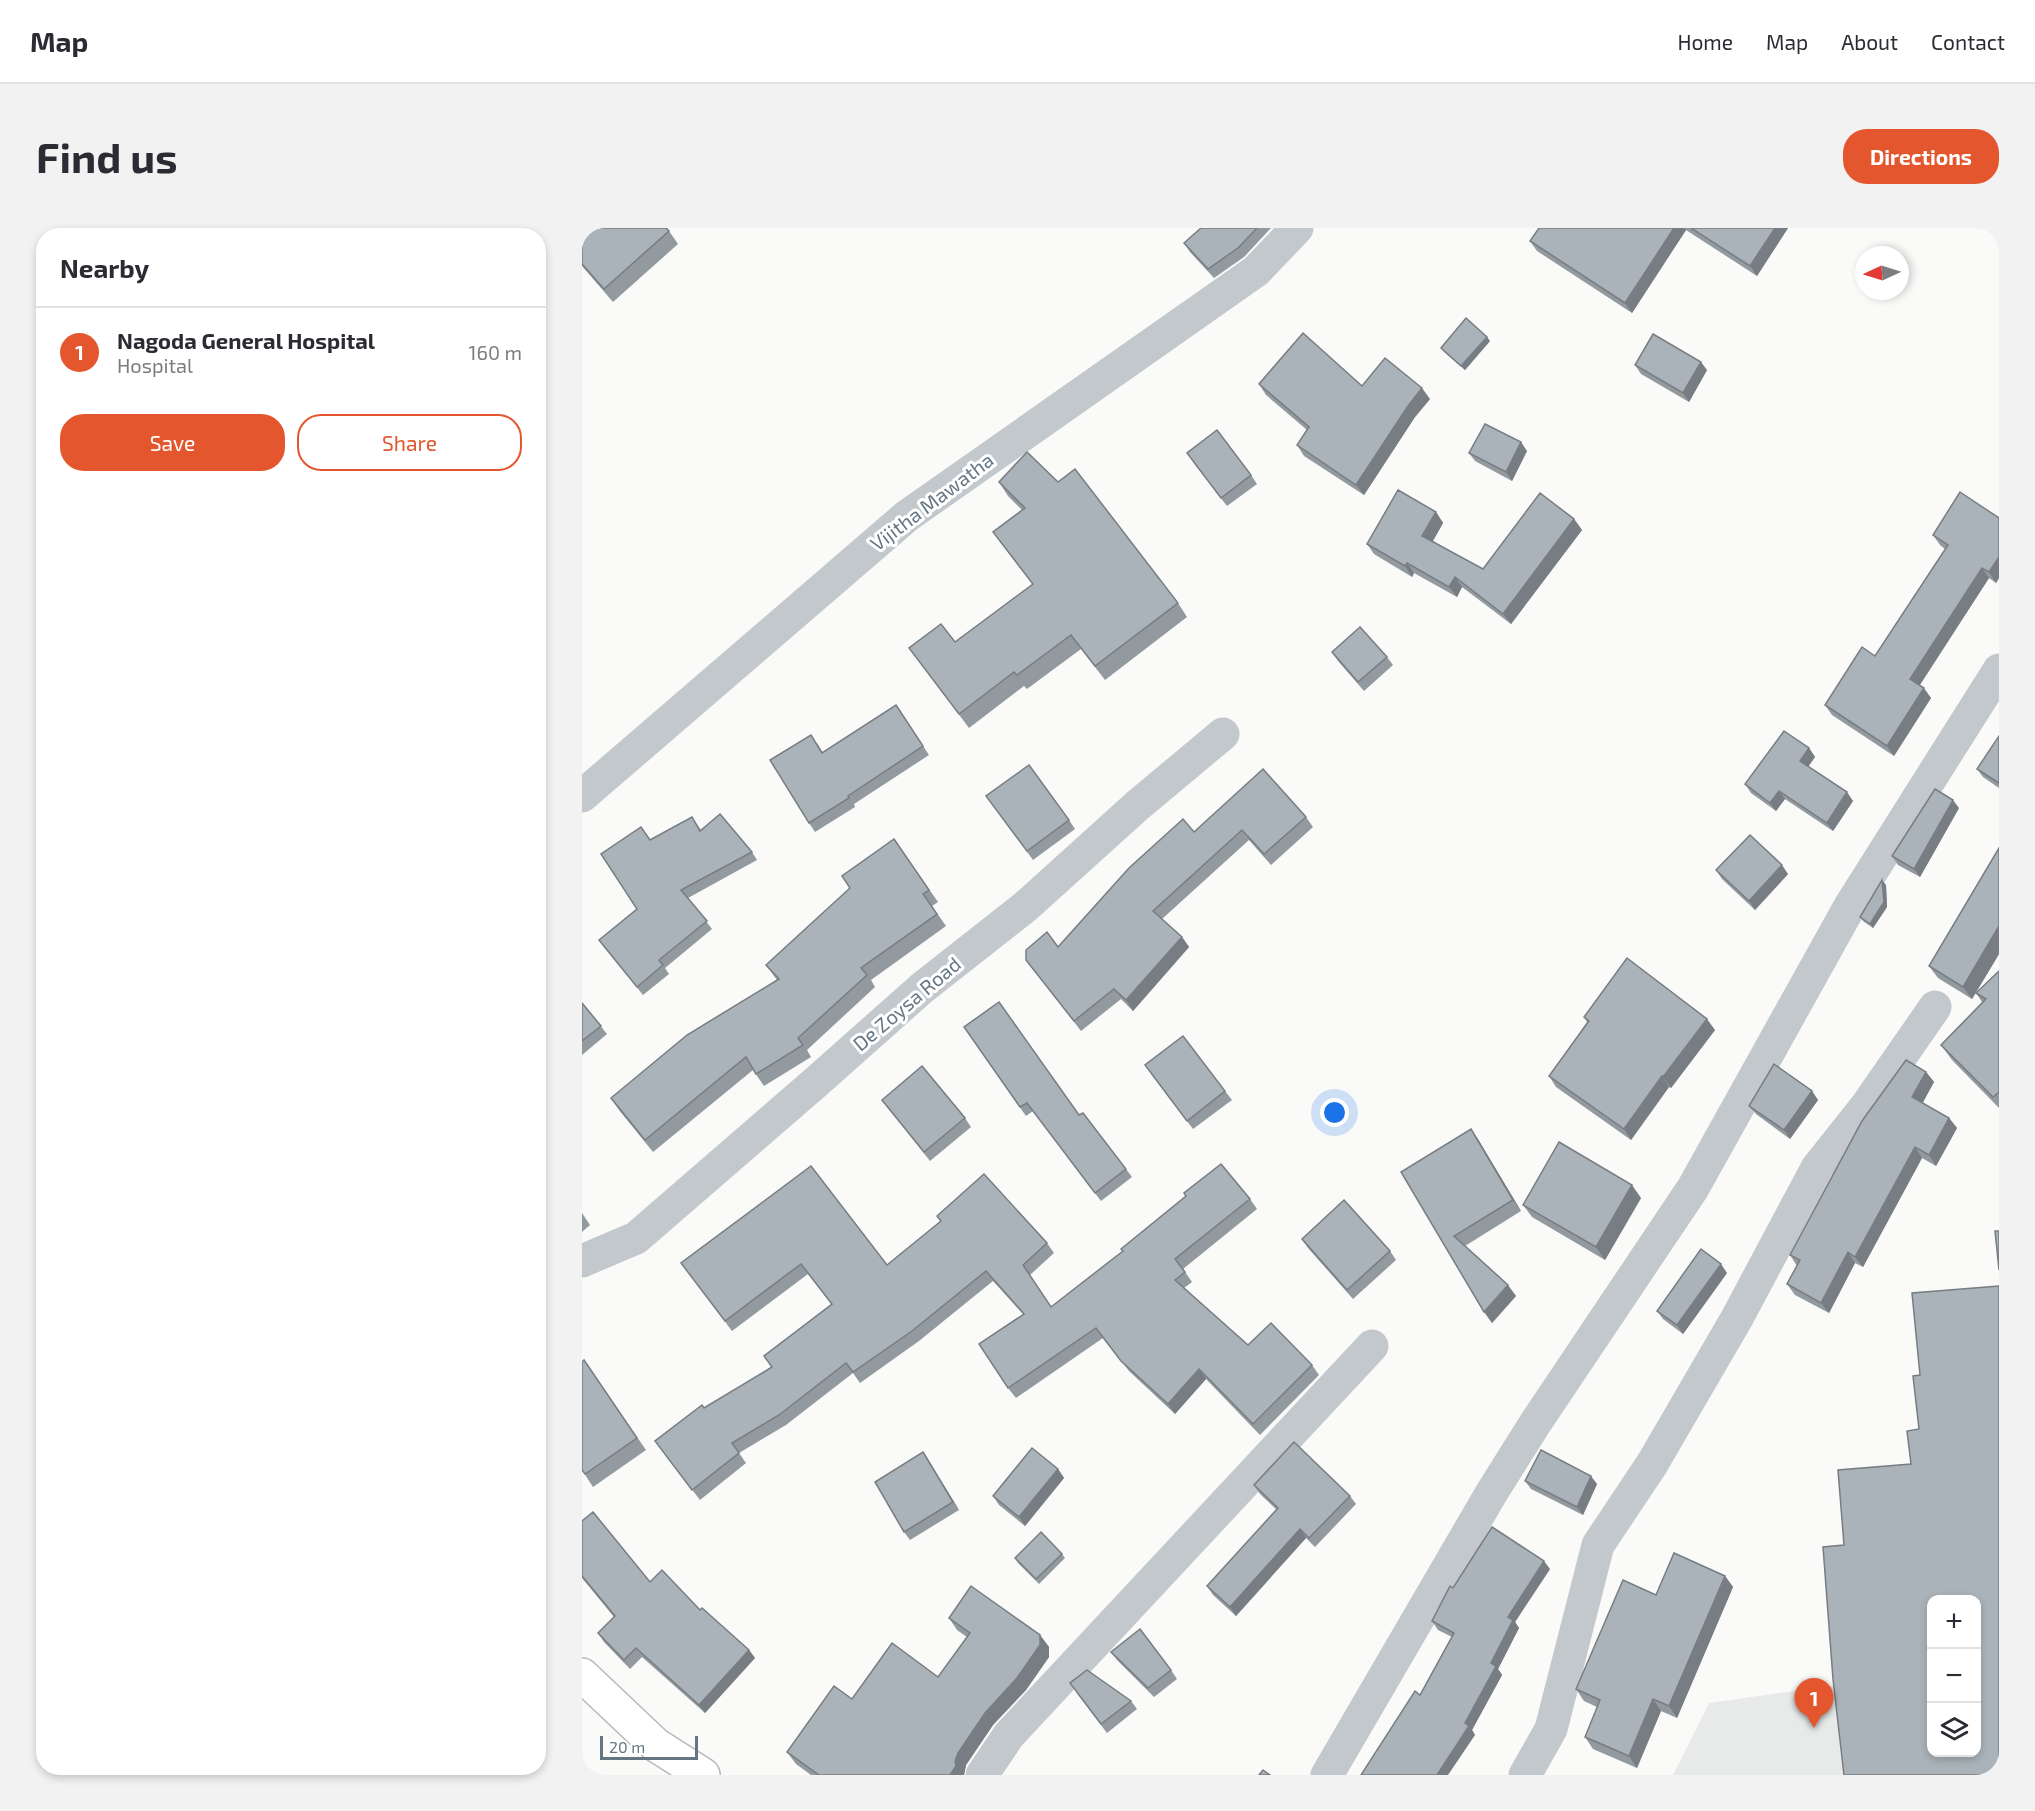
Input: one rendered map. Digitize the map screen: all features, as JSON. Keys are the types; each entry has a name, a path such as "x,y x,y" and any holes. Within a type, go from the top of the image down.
{"main road":[{"path":"582,1675 656,1744 703,1775"}],"street":[{"name":"Vijitha Mawatha","path":"582,796 907,516 1256,271 1297,228"},
{"path":"1327,1775 1492,1492 1536,1422 1693,1188 1850,906 1999,669"},
{"name":"De Zoysa Road","path":"582,1261 636,1238 922,988 1025,907 1223,734"},
{"path":"1525,1775 1551,1729 1598,1545 1658,1454 1737,1318 1817,1168 1867,1105 1935,1007"},
{"path":"982,1775 1009,1735 1372,1346"}],"shaded area":[{"path":"1927,1673 1927,1757 1981,1757 1999,1775 1673,1775 1709,1703"}],"building":[{"path":"582,228 666,228 669,231 604,289 582,264"},
{"path":"1201,228 1257,228 1238,248 1208,269 1184,243"},
{"path":"1539,228 1674,228 1625,303 1530,241"},
{"path":"1691,228 1775,228 1750,266"},
{"path":"1466,318 1487,337 1461,366 1441,348"},
{"path":"1303,333 1362,386 1385,358 1422,388 1356,485 1297,445 1309,427 1259,384"},
{"path":"1653,334 1701,362 1683,393 1635,365"},
{"path":"1485,424 1521,442 1506,472 1469,453"},
{"path":"1217,430 1251,475 1221,498 1187,453"},
{"path":"1027,452 1058,482 1075,469 1178,603 1095,666 1071,635 1017,675 1014,672 959,714 909,648 941,624 955,642 1033,584 993,532 1025,508 999,482"},
{"path":"1398,490 1436,512 1422,536 1483,569 1540,493 1574,519 1503,614 1455,577 1449,587 1407,563 1405,566 1367,544"},
{"path":"1960,492 1999,518 1999,557 1989,572 1982,568 1910,679 1924,688 1887,746 1825,705 1862,647 1875,656 1948,545 1933,535"},
{"path":"1360,627 1387,657 1358,682 1332,652"},
{"path":"896,705 923,746 809,823 770,760 811,735 822,753"},
{"path":"1784,731 1809,748 1800,761 1847,792 1827,823 1779,791 1770,803 1745,784"},
{"path":"1999,736 1999,783 1977,769"},
{"path":"1029,765 1069,820 1027,851 986,796"},
{"path":"1263,769 1306,817 1264,854 1242,830 1153,911 1182,937 1126,1000 1114,989 1074,1021 1026,960 1026,950 1047,932 1058,947 1129,868 1183,819 1194,832"},
{"path":"1935,789 1953,800 1914,869 1892,856"},
{"path":"720,814 752,852 681,890 707,921 659,960 663,965 637,987 599,940 637,909 601,854 641,827 650,840 692,817 700,831"},
{"path":"1750,835 1782,865 1749,901 1716,870"},
{"path":"894,839 929,890 923,894 937,914 861,968 867,975 798,1038 803,1045 756,1074 746,1057 645,1140 611,1098 687,1035 779,979 766,965 850,888 842,876"},
{"path":"1999,848 1999,926 1963,987 1929,966"},
{"path":"1882,880 1884,902 1870,924 1860,917"},
{"path":"1627,958 1707,1019 1624,1129 1549,1076 1589,1021 1584,1017"},
{"path":"1999,971 1999,1092 1993,1097 1941,1045 1986,999 1976,993"},
{"path":"999,1002 1079,1115 1083,1113 1126,1169 1095,1193 1027,1103 1020,1107 964,1027"},
{"path":"582,1003 601,1026 582,1041"},
{"path":"1183,1036 1225,1091 1187,1121 1145,1065"},
{"path":"1906,1060 1926,1072 1912,1097 1949,1118 1929,1155 1915,1147 1855,1257 1848,1252 1821,1303 1787,1284 1800,1260 1790,1255 1862,1121"},
{"path":"1774,1064 1812,1091 1784,1130 1749,1106"},
{"path":"922,1066 965,1118 924,1152 882,1100"},
{"path":"1471,1129 1513,1200 1454,1236 1508,1285 1484,1312 1401,1172"},
{"path":"1559,1142 1632,1185 1596,1247 1523,1205"},
{"path":"1221,1164 1250,1199 1175,1259 1185,1272 1175,1280 1248,1345 1271,1323 1312,1365 1253,1424 1199,1369 1168,1404 1121,1361 1096,1328 1008,1388 979,1344 1024,1314 986,1271 912,1331 853,1372 846,1363 779,1415 732,1443 739,1453 692,1490 655,1441 702,1405 704,1408 772,1367 764,1356 832,1304 801,1264 725,1321 681,1263 811,1166 887,1265 941,1221 937,1216 984,1174 1047,1243 1023,1265 1051,1307 1123,1251 1121,1249 1186,1196 1184,1193"},
{"path":"1344,1200 1390,1251 1347,1290 1302,1239"},
{"path":"1995,1231 1999,1231 1999,1270"},
{"path":"1701,1249 1721,1264 1677,1325 1657,1311"},
{"path":"1999,1286 1999,1775 1844,1775 1833,1679 1823,1547 1844,1545 1838,1470 1911,1464 1907,1431 1919,1429 1913,1376 1920,1375 1912,1293"},
{"path":"584,1360 637,1438 585,1474 582,1470 582,1362"},
{"path":"1294,1442 1350,1496 1309,1538 1300,1529 1230,1607 1207,1586 1278,1508 1254,1485"},
{"path":"1032,1448 1058,1469 1019,1517 993,1496"},
{"path":"1541,1450 1591,1476 1577,1507 1525,1481"},
{"path":"923,1452 953,1502 904,1532 875,1482"},
{"path":"593,1512 650,1582 662,1570 700,1610 702,1608 749,1650 699,1705 636,1648 624,1660 598,1633 615,1616 582,1576 582,1521"},
{"path":"1492,1527 1544,1561 1508,1617 1513,1620 1491,1663 1496,1666 1465,1723 1469,1726 1437,1775 1361,1775 1415,1691 1420,1695 1454,1633 1432,1621 1450,1586 1453,1588"},
{"path":"1041,1532 1062,1554 1036,1579 1015,1558"},
{"path":"1674,1553 1725,1576 1669,1706 1653,1699 1629,1756 1585,1737 1600,1700 1576,1689 1623,1580 1656,1595"},
{"path":"971,1586 1040,1635 1040,1645 1017,1678 985,1713 958,1753 956,1766 950,1775 819,1775 787,1752 834,1686 852,1699 892,1643 938,1677 970,1633 949,1618"},
{"path":"1140,1629 1171,1670 1148,1688 1111,1652"},
{"path":"1087,1670 1131,1701 1101,1724 1070,1683"},
{"path":"1263,1770 1270,1775 1259,1775"}],"place":[{"name":"Nagoda General Hospital","path":"1814,1728"}]}
